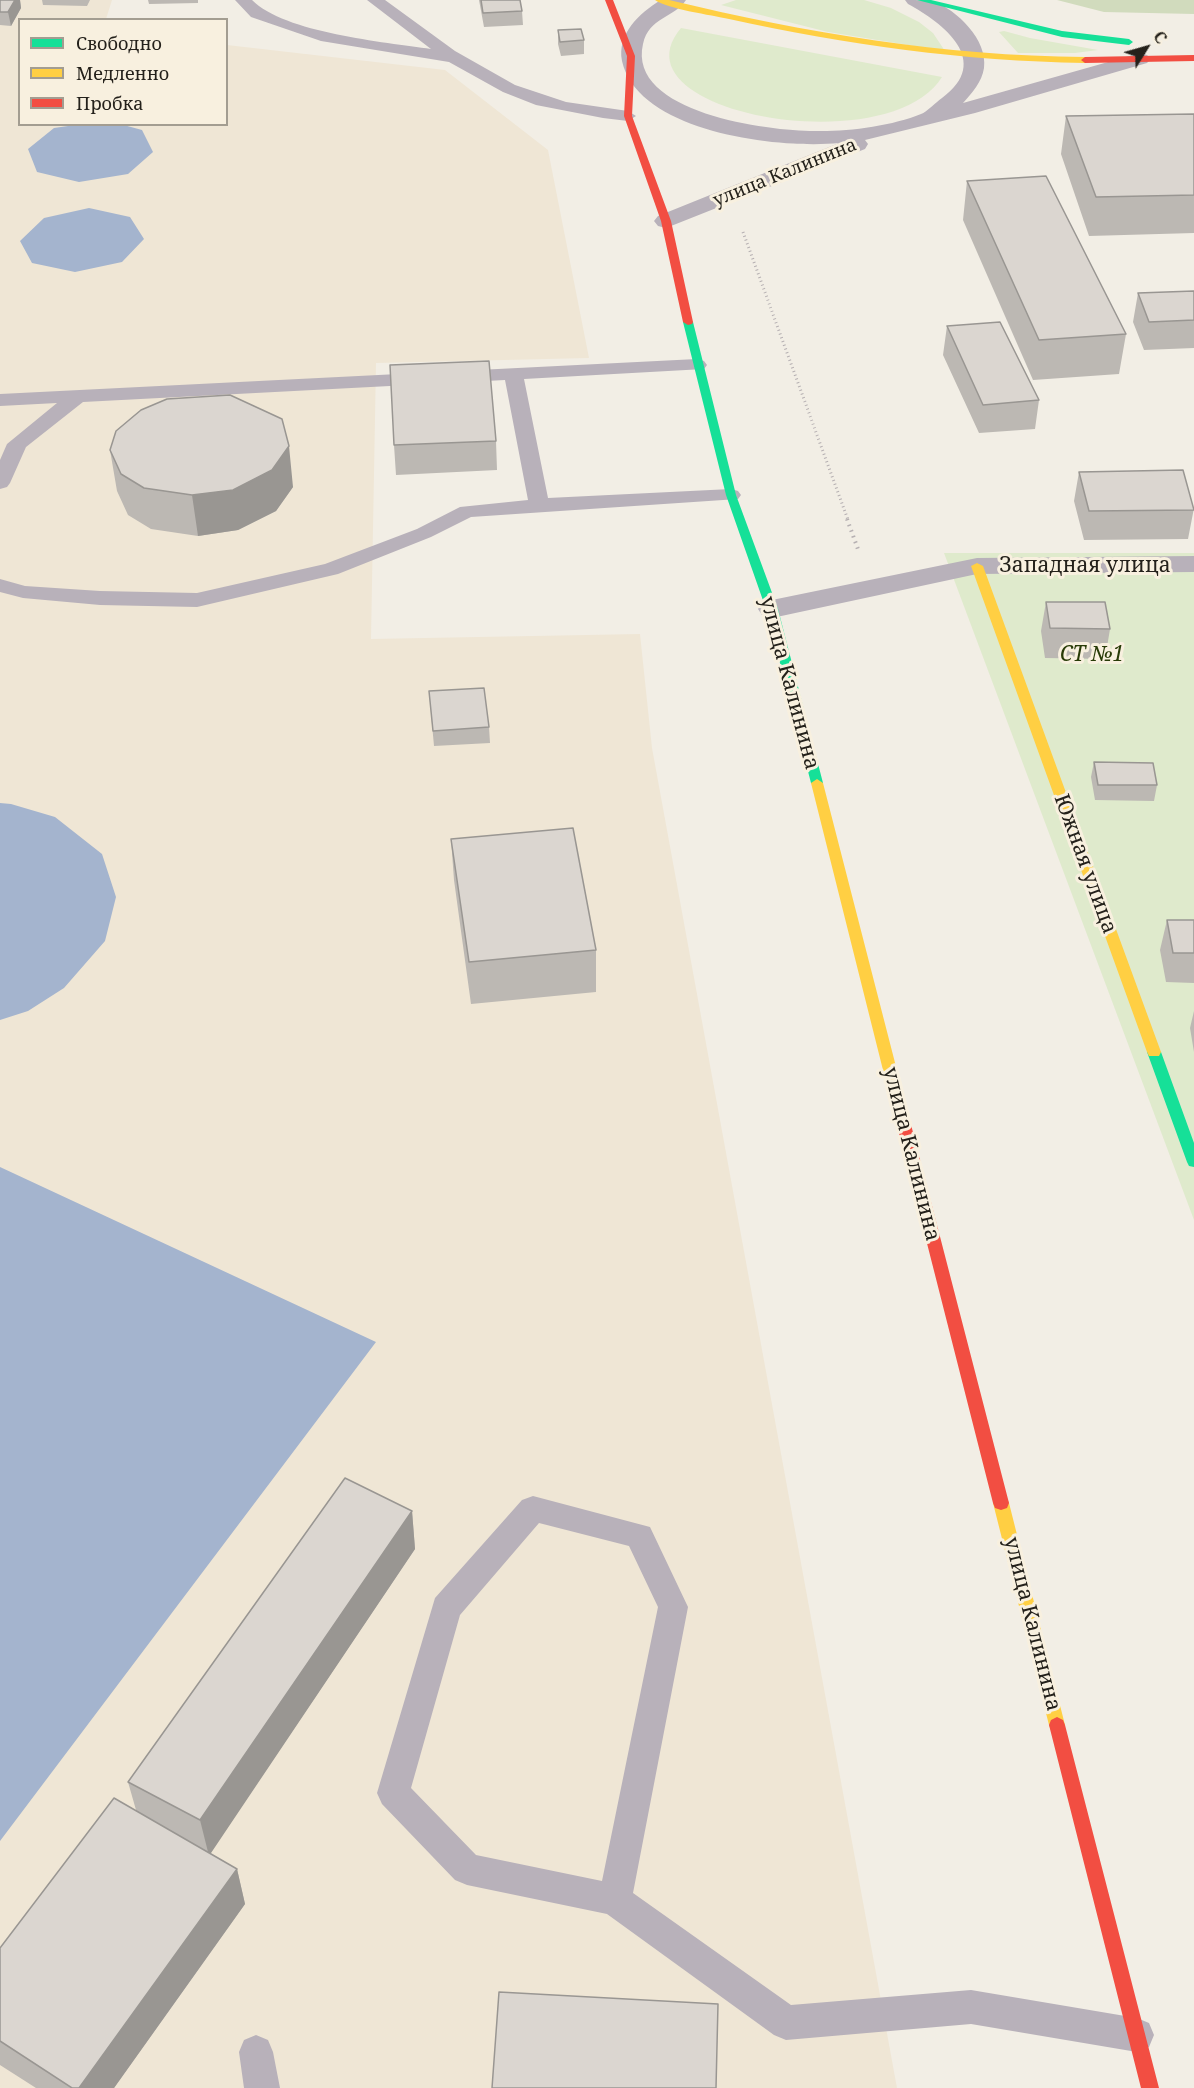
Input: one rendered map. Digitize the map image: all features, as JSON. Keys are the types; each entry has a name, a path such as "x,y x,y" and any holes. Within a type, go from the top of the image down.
{"main road":[{"name":"улица Калинина","path":"609,0 631,56 628,117 666,221 697,365 731,495 771,609 1150,2088"},
{"path":"921,0 1142,51 1194,58"},
{"path":"668,1 867,45 975,58 1078,60 1142,51"},
{"name":"Южная улица","path":"977,566 1194,1162"}],"street":[{"path":"904,125 933,114 963,92 973,75 975,58 970,42 958,27 941,13 915,0"},
{"path":"668,1 647,19 632,42 631,56 639,78 660,99 692,116 733,129 780,137 813,138 861,135 904,125 1019,96 1142,51"},
{"name":"улица Калинина","path":"666,221 904,125"},
{"name":"Западная улица","path":"771,609 977,566 1194,564"}],"lane":[{"path":"243,0 257,14 327,38 454,58"},
{"path":"375,0 454,58 498,84 529,97 563,107 628,117"},
{"path":"0,400 697,365"},
{"path":"513,374 539,506"},
{"path":"0,483 17,444 78,396"},
{"path":"0,585 23,592 100,598 197,600 331,569 424,533 467,511 731,495"},
{"path":"615,1900 673,1607 639,1536 533,1509 446,1608 393,1793 467,1869 615,1900 786,2023 971,2007 1137,2035"},
{"path":"256,2052 262,2088"}],"path":[{"path":"742,228 873,588"}],"shaded area":[{"path":"0,0 112,0 106,18 18,18 18,126 228,126 228,45 445,70 548,150 589,358 376,363 371,639 640,634 652,748 897,2088 0,2088"}],"green space":[{"path":"736,0 864,0 891,8 919,22 933,33 945,51 828,32 721,5"},
{"path":"1057,0 1194,0 1194,14 1104,12"},
{"path":"681,28 942,77 913,103 869,118 817,122 765,117 718,104 684,84 669,58"},
{"path":"1004,31 1098,50 1075,53 1018,53 999,32"},
{"name":"СТ №1","path":"944,553 1194,553 1194,1220"}],"water":[{"path":"127,126 142,130 153,152 128,174 79,182 37,172 28,149 54,128"},
{"path":"89,208 130,217 144,239 122,262 75,272 32,263 20,241 44,218"},
{"path":"0,803 55,817 102,854 116,897 105,941 64,988 28,1011 0,1020"},
{"path":"0,1167 376,1342 0,1841"}],"building":[{"path":"0,0 15,0 8,12 0,12"},
{"path":"481,0 520,0 522,11 483,13"},
{"path":"581,29 584,40 560,42 558,30"},
{"path":"1194,114 1194,195 1096,197 1066,116"},
{"path":"1046,176 1126,334 1039,340 967,181"},
{"path":"1194,291 1194,320 1149,322 1138,293"},
{"path":"1000,322 1039,400 983,405 947,326"},
{"path":"489,361 496,441 394,445 390,365"},
{"path":"230,395 282,419 289,446 272,470 233,490 192,495 144,488 121,474 110,450 116,431 141,410 167,399"},
{"path":"1183,470 1194,510 1089,511 1079,472"},
{"path":"1046,602 1105,602 1110,629 1050,628"},
{"path":"484,688 489,727 433,731 429,691"},
{"path":"1094,762 1153,763 1157,785 1098,785"},
{"path":"573,828 596,950 469,962 451,839"},
{"path":"1167,920 1194,920 1194,953 1173,953"},
{"path":"345,1478 412,1511 200,1820 128,1782"},
{"path":"114,1798 237,1869 79,2088 72,2088 0,2041 0,1948"},
{"path":"499,1992 718,2004 716,2088 492,2088"}],"traffic: fast":[{"path":"921,0 1062,34 1129,42"},
{"path":"688,322 731,495 772,609 817,783"},
{"path":"1154,1052 1194,1162"}],"traffic: slow":[{"path":"659,0 764,24 870,44 977,56 1085,60"},
{"path":"977,566 1154,1052"},
{"path":"817,783 894,1086"},
{"path":"1001,1503 1057,1725"}],"traffic: jam":[{"path":"609,0 631,56 628,116 666,221 688,322"},
{"path":"1085,60 1194,58"},
{"path":"894,1086 1001,1503"},
{"path":"1057,1725 1150,2088"}]}
